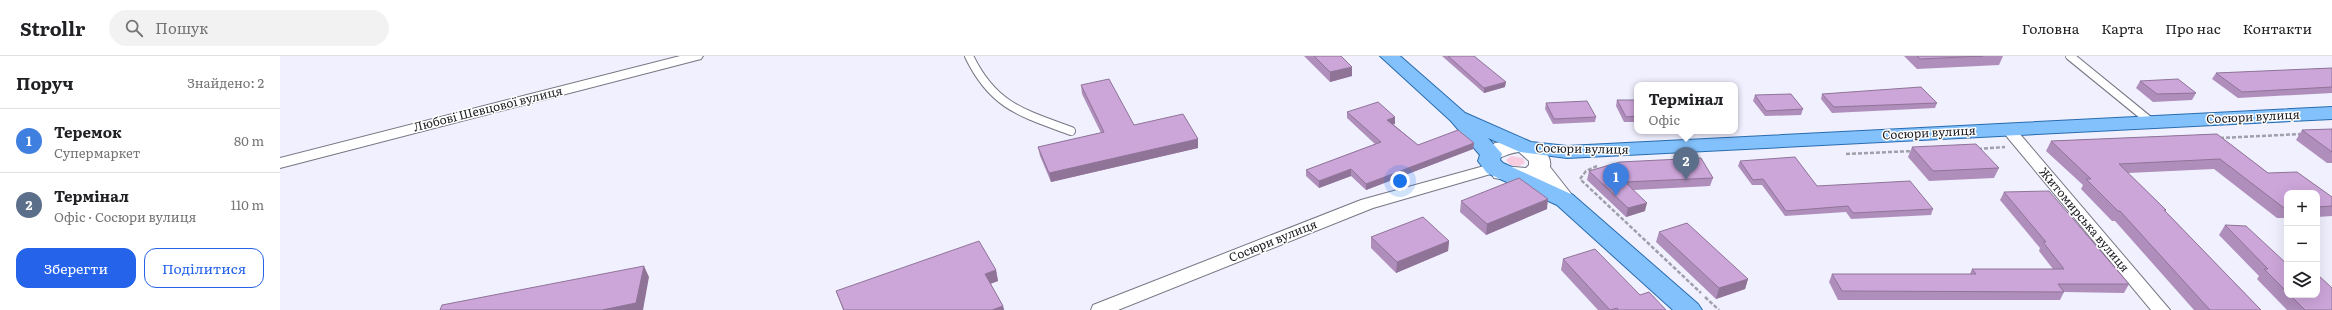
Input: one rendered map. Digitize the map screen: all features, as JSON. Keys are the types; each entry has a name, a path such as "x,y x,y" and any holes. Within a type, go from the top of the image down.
{"main road":[{"path":"1389,56 1458,117 1496,165 1565,200"},
{"name":"Сосюри вулиця","path":"1458,117 1523,147 1567,152 1621,151 2008,129 2332,113"},
{"path":"1496,165 1502,147 1523,147 1540,159 1540,168 1565,200 1689,310"},
{"path":"1496,165 1524,175 1531,174 1540,168"}],"street":[{"name":"Любові Шевцової вулиця","path":"280,163 696,56"},
{"name":"Житомирська вулиця","path":"2008,129 2161,310"},
{"name":"Сосюри вулиця","path":"1100,310 1367,204 1496,165"}],"lane":[{"path":"968,56 987,88 1009,107 1072,131"},
{"path":"2070,56 2151,122"}],"path":[{"path":"2213,138 2308,134"},
{"path":"1975,149 2022,147"},
{"path":"1840,154 1920,151"},
{"path":"1603,164 1586,171 1580,179 1719,310"}],"shaded area":[{"path":"1511,156 1523,158 1525,163 1519,166 1510,165 1506,160"}],"building":[{"path":"1314,56 1341,56 1352,67 1330,72"},
{"path":"1448,56 1474,56 1506,82 1484,88"},
{"path":"1917,56 1983,56 1920,59"},
{"path":"2332,68 2332,87 2242,92 2216,73"},
{"path":"1109,79 1134,125 1183,114 1198,139 1049,173 1038,147 1104,132 1081,85"},
{"path":"2178,79 2196,93 2157,94 2140,81"},
{"path":"1921,87 1937,103 1834,107 1822,94"},
{"path":"1791,94 1803,109 1766,111 1755,95"},
{"path":"1617,100 1634,100 1634,116 1626,117"},
{"path":"1587,101 1596,117 1554,119 1546,103"},
{"path":"1378,102 1395,117 1387,120 1418,145 1458,130 1474,143 1366,184 1351,169 1319,181 1306,170 1381,142 1347,112"},
{"path":"2332,129 2332,152 2302,130"},
{"path":"2217,134 2268,173 2297,172 2332,197 2332,206 2320,207 2320,190 2284,190 2284,208 2220,159 2119,164 2166,210 2164,210 2261,310 2210,310 2120,211 2118,211 2086,179 2091,179 2051,141"},
{"path":"1976,144 1999,168 1933,171 1912,147"},
{"path":"1795,157 1817,186 1910,181 1933,209 1853,213 1848,206 1786,211 1763,179 1753,180 1740,161"},
{"path":"1701,158 1713,178 1625,182 1647,203 1628,208 1589,171 1620,162"},
{"path":"1519,178 1548,199 1487,224 1461,201"},
{"path":"2049,191 2129,284 2058,284 2064,292 1842,291 1832,274 1976,274 1972,269 2064,269 2043,242 2046,242 2004,192"},
{"path":"1423,217 1449,241 1397,262 1371,237"},
{"path":"1687,223 1748,279 1719,288 1659,232"},
{"path":"2225,225 2246,226 2284,261 2284,289 2264,269 2268,269"},
{"path":"979,241 996,270 985,274 1003,306 992,310 844,310 836,291"},
{"path":"1595,249 1640,295 1649,292 1666,310 1618,310 1617,308 1610,310 1563,259"},
{"path":"644,266 636,303 602,310 440,310 442,305"},
{"path":"2320,277 2332,288 2332,310 2305,310 2293,298 2320,298"}],"place":[{"name":"Термінал","path":"1686,180"},
{"name":"Теремок","path":"1616,196"}]}
